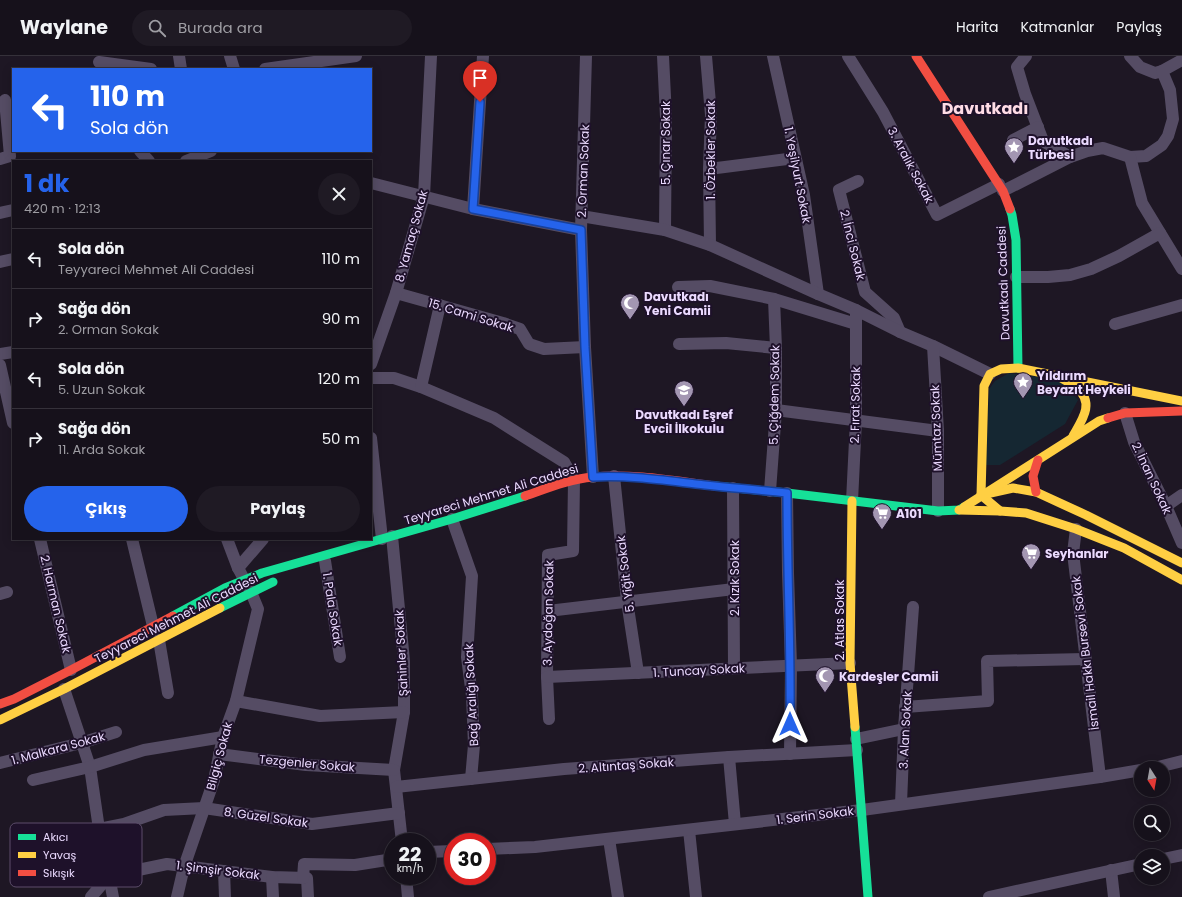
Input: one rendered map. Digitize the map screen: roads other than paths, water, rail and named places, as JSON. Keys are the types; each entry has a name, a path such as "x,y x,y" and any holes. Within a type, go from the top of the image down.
{"main road":[{"name":"Davutkadı Caddesi","path":"916,56 1001,188 1012,215 1016,240 1018,368"},
{"path":"981,495 984,386 990,374 1002,369 1018,368 1182,401"},
{"path":"1057,375 1078,389 1086,399 1086,412 1073,438"},
{"path":"959,510 1099,420 1125,413 1182,412"},
{"path":"1036,492 1033,480 1033,471 1038,460"},
{"name":"Teyyareci Mehmet Ali Caddesi","path":"0,704 14,699 72,670 225,588 244,580 452,519 574,480 593,477 636,477 938,511 959,510 1026,513 1076,529 1124,548 1182,580"},
{"path":"981,495 1013,488 1036,492 1182,563"},
{"path":"981,495 1000,511"},
{"name":"2. Atlas Sokak","path":"852,501 850,663 868,897"},
{"name":"Teyyareci Mehmet Ali Caddesi","path":"298,572 365,544"},
{"name":"Teyyareci Mehmet Ali Caddesi","path":"0,720 64,689 251,592 285,578"}],"street":[{"path":"179,56 181,68"},
{"path":"230,56 234,68"},
{"path":"272,68 356,56"},
{"name":"8. Yamaç Sokak","path":"372,361 396,293 424,196 431,56"},
{"path":"473,209 483,56"},
{"name":"2. Orman Sokak","path":"586,56 581,230 585,347 593,477"},
{"name":"5. Çınar Sokak","path":"663,56 666,117 665,230"},
{"name":"1. Özbekler Sokak","path":"706,56 711,115 709,169 710,245"},
{"name":"1. Yeşilyurt Sokak","path":"773,56 804,195 818,294"},
{"name":"3. Aralık Sokak","path":"848,56 883,112 937,215 1001,188"},
{"path":"1026,56 1017,66 1025,94 1043,141 1070,157"},
{"path":"1130,56 1140,67 1155,73 1162,71 1182,60"},
{"path":"97,62 143,68"},
{"path":"1001,188 1070,157 1087,151 1103,148 1130,157 1146,156 1162,145 1168,136 1173,119 1170,90 1162,71"},
{"path":"0,159 10,156 6,100"},
{"path":"1013,140 1038,127"},
{"path":"141,152 148,160"},
{"path":"188,160 208,152"},
{"path":"1130,157 1142,203 1182,269"},
{"path":"709,169 795,158"},
{"name":"2. İnci Sokak","path":"858,181 839,190 865,292 894,318 900,332"},
{"path":"372,183 473,209 581,230"},
{"path":"0,213 12,210"},
{"path":"581,216 665,230 710,245 856,310 990,374"},
{"path":"1016,277 1070,275 1091,269 1119,256 1160,233"},
{"path":"0,262 12,259"},
{"path":"678,287 710,286 774,299 856,324"},
{"name":"15. Cami Sokak","path":"396,293 520,329 529,344 544,349 585,347"},
{"name":"5. Çiğdem Sokak","path":"770,491 776,410 774,299"},
{"path":"1115,324 1182,304"},
{"path":"421,387 440,305"},
{"name":"2. Fırat Sokak","path":"852,501 856,420 856,310"},
{"path":"679,344 726,343 776,348"},
{"name":"Mümtaz Sokak","path":"933,346 938,431 938,511"},
{"path":"0,354 12,352"},
{"path":"0,365 12,417"},
{"path":"372,378 394,378 421,387 494,418 564,462 574,480"},
{"path":"776,410 938,431"},
{"name":"2. İnan Sokak","path":"1125,413 1134,442 1166,506 1182,543"},
{"name":"Şahinler Sokak","path":"372,444 387,537 404,661 404,712 394,770 401,833"},
{"name":"5. Yiğit Sokak","path":"614,476 627,601 638,673"},
{"name":"3. Aydoğan Sokak","path":"549,719 547,677 548,555 573,551 574,480"},
{"name":"2. Kızık Sokak","path":"733,488 734,668"},
{"path":"787,493 791,666 790,754"},
{"path":"1166,506 1182,495"},
{"name":"Bağ Aralığı Sokak","path":"452,519 472,576 467,657 472,696 474,744 472,779"},
{"name":"İsmail Hakkı Bursevi Sokak","path":"1076,529 1072,553 1100,777"},
{"name":"2. Harman Sokak","path":"40,540 72,670"},
{"path":"132,540 153,626"},
{"name":"Bilgiç Sokak","path":"177,897 184,867 214,780 223,737 236,701 258,609 238,568 227,540"},
{"path":"238,568 262,540"},
{"name":"1. Pala Sokak","path":"325,561 340,657"},
{"path":"548,611 734,589"},
{"name":"3. Alan Sokak","path":"901,804 904,729 913,607"},
{"path":"159,640 168,693"},
{"path":"906,707 988,701 987,662 1085,659"},
{"name":"1. Tuncay Sokak","path":"547,677 850,663"},
{"path":"64,689 90,767 98,823"},
{"path":"236,701 320,716 404,712"},
{"name":"2. Altıntaş Sokak","path":"396,787 564,770 729,757 790,754 856,744 904,729"},
{"name":"1. Malkara Sokak","path":"0,763 81,743 116,732"},
{"path":"33,780 90,767 144,750 223,737"},
{"name":"Tezgenler Sokak","path":"219,754 306,765 394,770"},
{"path":"729,757 735,824"},
{"path":"1170,764 1182,761"},
{"name":"1. Serin Sokak","path":"496,849 535,847 862,810 1134,771"},
{"name":"8. Güzel Sokak","path":"127,823 164,810 204,808 312,824 399,814"},
{"path":"689,830 696,897"},
{"path":"609,839 618,897"},
{"path":"1170,858 1182,855"},
{"path":"308,897 304,864 356,864 384,860"},
{"name":"1. Şimşir Sokak","path":"142,869 167,864 272,877 305,878"},
{"path":"989,897 1134,865"},
{"path":"1111,870 1114,897"},
{"path":"224,871 225,897"},
{"path":"272,877 273,897"},
{"path":"407,885 408,897"},
{"path":"91,897 100,887"},
{"path":"111,887 113,897"}],"place":[{"name":"Davutkadı Türbesi","path":"1014,164"},
{"name":"Davutkadı Yeni Camii","path":"630,320"},
{"name":"Yıldırım Beyazıt Heykeli","path":"1023,399"},
{"name":"Davutkadı Eşref Evcil İlkokulu","path":"684,407"},
{"name":"A101","path":"882,530"},
{"name":"Seyhanlar","path":"1031,570"},
{"name":"Kardeşler Camii","path":"825,693"}],"district":[{"name":"Davutkadı","path":"985,108"}]}
